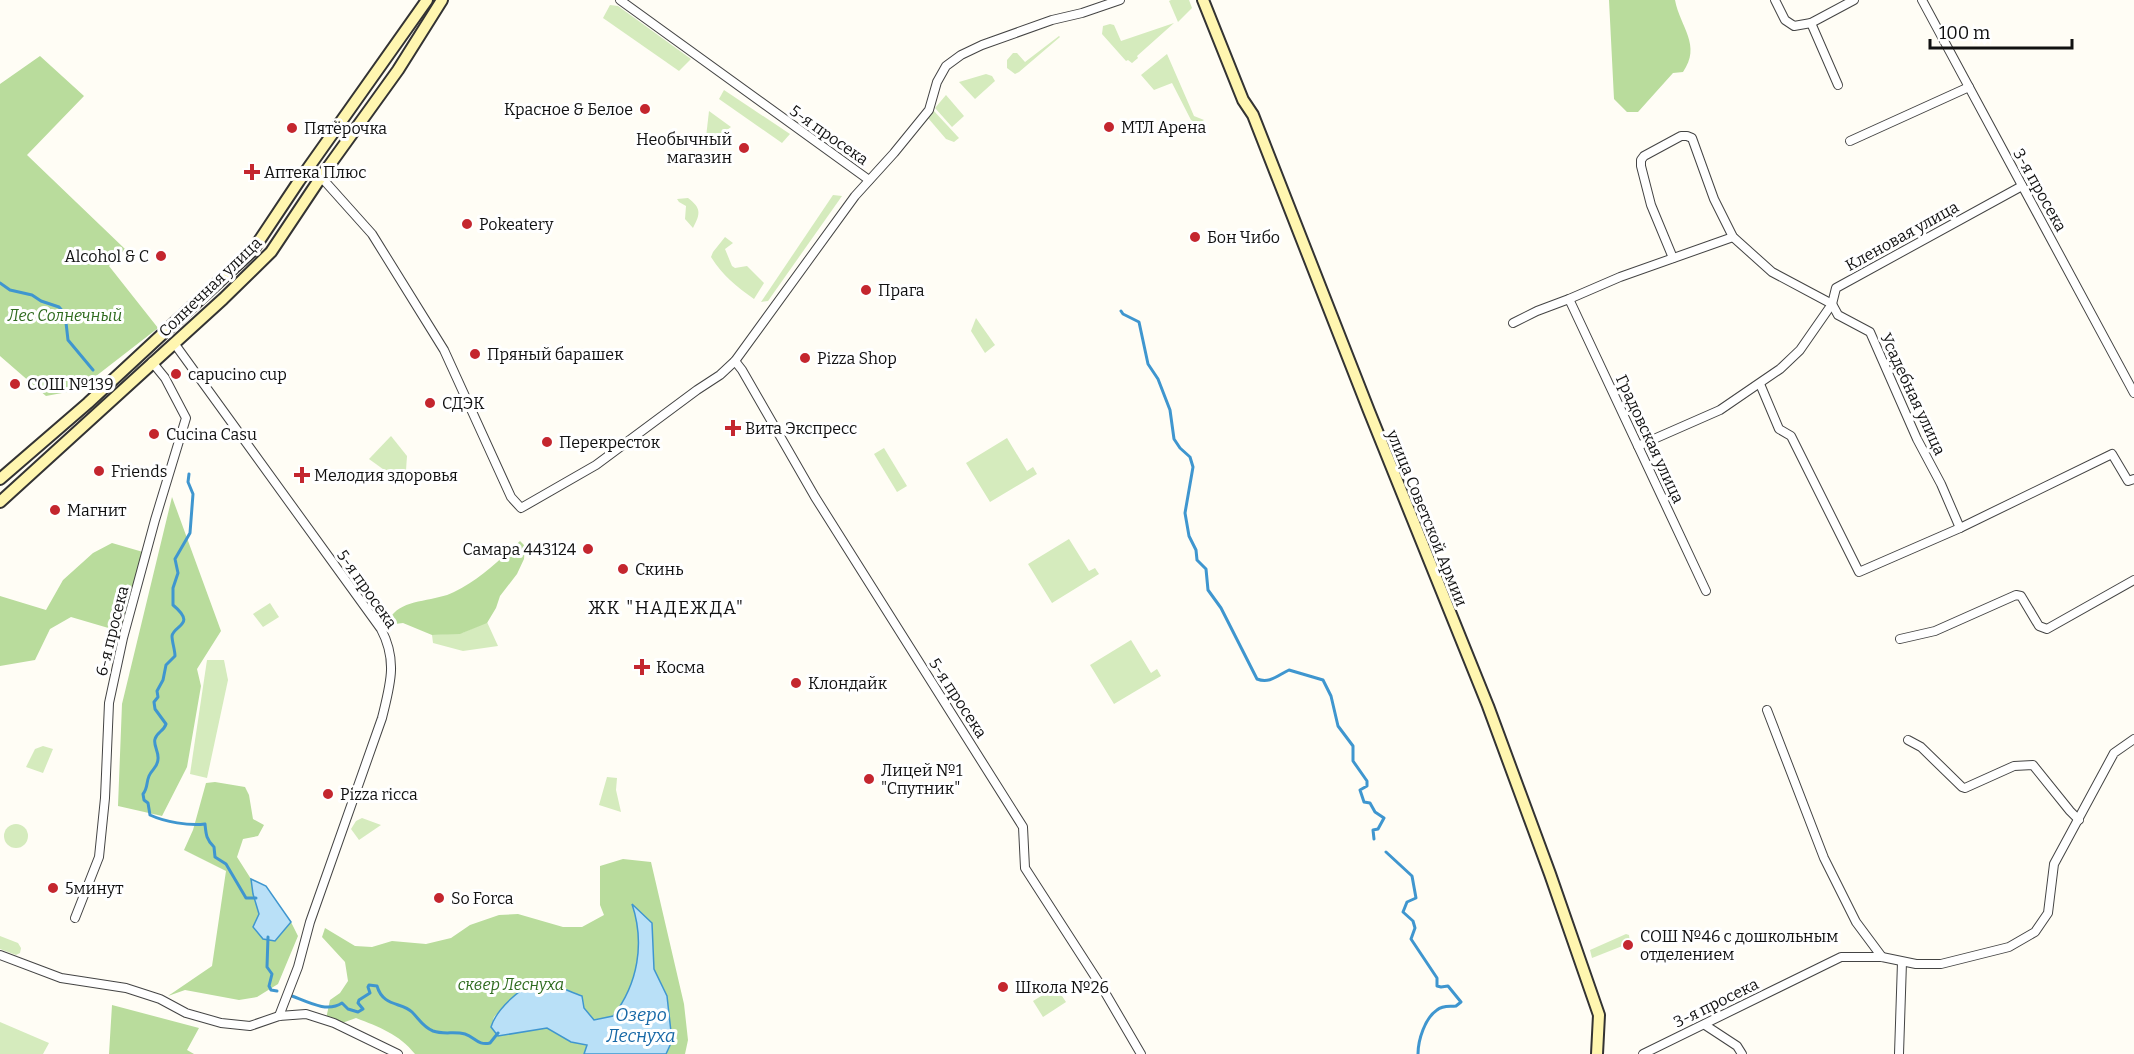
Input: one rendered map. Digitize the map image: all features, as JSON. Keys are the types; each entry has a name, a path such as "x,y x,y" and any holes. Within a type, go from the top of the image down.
{"main road":[{"name":"Солнечная улица","path":"0,479 88,403 253,250 427,0"},
{"name":"Солнечная улица","path":"0,502 174,344 271,252 321,177 398,70 442,0"},
{"name":"улица Советской Армии","path":"1203,0 1243,100 1253,115 1488,706 1599,1015 1597,1054"}],"street":[{"name":"5-я просека","path":"321,177 372,234 444,350 511,497 521,508 596,465 720,375 735,361 869,180 620,0"},
{"path":"869,180 929,110 937,82 946,66 961,55 1052,20 1120,0"},
{"path":"1775,0 1785,20 1794,26 1811,23 1854,0"},
{"name":"3-я просека","path":"1922,0 2134,393"},
{"path":"1811,23 1838,85"},
{"path":"1850,141 1969,87"},
{"name":"Усадебная улица","path":"1673,258 1651,205 1641,160 1644,156 1681,136 1687,136 1692,138 1714,199 1733,237 1772,272 1832,304 1838,315 1870,332 1917,439 1941,484 1960,528"},
{"name":"Кленовая улица","path":"1638,446 1720,410 1780,369 1800,350 1832,304 1836,288 2022,186"},
{"path":"1513,322 1620,277 1733,237"},
{"name":"Градовская улица","path":"1569,299 1706,591"},
{"name":"5-я просека","path":"174,344 381,629 388,643 392,670 382,718 310,922 298,967 279,1016"},
{"name":"5-я просека","path":"735,361 815,497 1023,827 1025,868 1103,989 1141,1054"},
{"name":"6-я просека","path":"75,918 99,857 111,692 155,520 186,418 165,378 152,362"},
{"path":"1760,384 1779,429 1791,436 1859,572 1960,528 2112,454 2128,481 2134,479"},
{"path":"1899,639 1935,631 2016,595 2021,596 2039,626 2047,629 2134,580"},
{"path":"1767,710 1824,858 1856,922 1882,957"},
{"name":"3-я просека","path":"1642,1054 1841,957 1882,957 1916,964 1941,964 2009,947 2035,932 2048,913 2054,864 2114,753 2134,739"},
{"path":"1908,740 1921,747 1962,788 2014,766 2033,765 2079,820"},
{"path":"0,955 61,978 126,988 160,999 186,1013 221,1023 250,1026 279,1016 306,1014 353,1031 398,1054"},
{"path":"1899,1054 1902,962"},
{"path":"1705,1025 1737,1046 1742,1054"}],"green space":[{"path":"1189,0 1192,8 1178,22 1169,1"},
{"path":"1609,0 1675,0 1688,36 1690,53 1683,72 1673,73 1638,112 1627,112 1614,99"},
{"path":"610,5 618,6 691,59 679,71 603,18"},
{"path":"1174,23 1132,63 1126,61 1102,34 1103,26 1114,25 1121,41"},
{"path":"1059,36 1019,72 1015,74 1007,68 1007,60 1013,53 1017,53 1025,62"},
{"path":"1167,54 1194,116 1204,120 1198,124 1191,120 1172,83 1154,90 1141,75"},
{"name":"Лес Солнечный","path":"40,56 84,96 27,155 125,249 109,266 158,328 78,390 46,396 0,356 0,84"},
{"path":"986,74 992,76 995,81 975,99 959,82"},
{"path":"724,90 790,134 782,143 719,99"},
{"path":"946,95 964,116 952,127 935,108"},
{"path":"933,110 959,138 954,142 946,139 928,118"},
{"path":"709,111 731,127 705,146"},
{"path":"833,195 842,196 768,301 761,302"},
{"path":"688,198 698,211 693,228 685,219 686,206 677,199"},
{"path":"725,237 733,243 725,249 732,266 735,268 747,266 764,283 754,299 730,280 711,257"},
{"path":"976,318 995,345 985,353 971,331"},
{"path":"391,436 407,456 405,485 369,459"},
{"path":"1007,438 1027,471 1033,467 1037,474 990,502 966,463"},
{"path":"884,448 907,486 897,492 874,454"},
{"path":"172,497 221,631 197,669 201,686 187,767 162,816 118,806 122,704"},
{"path":"1069,539 1089,571 1095,568 1099,574 1052,603 1028,564"},
{"path":"520,541 525,546 524,559 517,574 500,596 487,623 460,634 432,635 403,623 387,625 392,615 400,608 447,595 472,582"},
{"path":"112,543 143,552 122,632 71,617 50,629 35,660 0,666 0,596 46,610 63,580 93,553"},
{"path":"270,603 279,617 263,627 253,614"},
{"path":"487,622 498,646 463,651 433,643 432,635 462,633"},
{"path":"1131,640 1151,673 1157,669 1161,676 1114,704 1090,665"},
{"path":"207,660 224,660 228,680 207,778 190,774"},
{"path":"43,746 53,749 43,773 26,767 35,749"},
{"path":"607,777 617,778 616,790 621,812 599,805"},
{"path":"215,782 245,787 249,795 253,819 264,825 258,836 243,839 237,857 251,879 259,914 275,941 291,922 298,936 278,984 257,997 239,1000 185,990 168,996 212,966 226,871 184,850 193,830 206,783"},
{"path":"362,818 381,825 359,840 351,829 356,821"},
{"path":"16,824 25,827 28,836 25,845 16,848 7,845 4,836 7,827"},
{"name":"сквер Леснуха","path":"623,859 651,862 684,1004 688,1040 685,1054 666,1054 672,1041 667,996 654,969 652,924 633,906 639,922 638,960 631,985 613,1016 594,1020 584,1008 521,990 494,1017 491,1027 498,1036 547,1028 571,1042 587,1045 584,1054 415,1054 395,1036 364,1021 356,1018 342,1023 326,1019 330,1000 340,993 348,981 345,962 322,937 325,928 355,946 372,947 392,941 426,944 451,938 470,925 499,915 518,914 563,927 582,927 604,915 600,905 600,866"},
{"path":"1626,934 1629,935 1630,943 1592,958 1590,950"},
{"path":"0,936 18,943 21,948 20,953 16,955 0,949"},
{"path":"1056,987 1066,1002 1043,1017 1033,1001"},
{"path":"112,1005 199,1028 187,1050 194,1054 109,1054"},
{"path":"0,1022 49,1043 43,1054 0,1054"}],"water":[{"path":"251,879 266,886 291,922 275,941 263,939 253,927 259,914"},
{"name":"Озеро Леснуха","path":"632,904 652,923 654,969 667,996 672,1041 666,1054 584,1054 587,1045 571,1042 547,1028 498,1036 491,1027 498,1013 519,992 542,982 582,996 584,1008 594,1020 613,1016 622,1004 637,963 638,933"}],"waterway":[{"path":"0,283 10,290 32,295 41,301 59,307 65,314 68,340 93,370"},
{"path":"1121,311 1139,322 1148,364 1158,379 1170,410 1174,439 1190,457 1193,467 1185,513 1189,536 1196,550 1197,560 1206,569 1208,590 1221,608 1257,679 1270,680 1289,670 1323,680 1331,696 1338,726 1353,746 1353,761 1367,781 1367,786 1360,790 1364,802 1370,803 1375,812 1384,818 1378,829 1373,830 1374,839"},
{"path":"189,474 188,482 193,494 190,533 175,559 178,573 173,588 173,605 180,612 184,621 172,636 175,656 166,665 163,680 157,691 158,697 154,702 155,709 166,724 155,739 158,762 149,776 143,794 144,800 148,803 150,815 177,823 205,824 207,836 214,847 215,857 226,864 246,898 256,898"},
{"path":"1386,852 1412,876 1416,898 1407,902 1403,912 1413,921 1415,928 1411,939 1437,978 1437,986 1448,986 1461,1002 1456,1006 1442,1007 1429,1018 1419,1042 1418,1054"},
{"path":"268,937 267,967 272,974 269,986 271,990 277,991"},
{"path":"292,996 324,1007 342,1003 348,1009 358,1012 363,1009 358,1003 359,1000 370,993 369,985 377,986 384,998 408,1009 433,1031 465,1034 486,1044 490,1043 498,1033"}],"place":[{"name":"Красное & Белое","path":"645,109"},
{"name":"МТЛ Арена","path":"1109,127"},
{"name":"Пятёрочка","path":"292,128"},
{"name":"Необычный магазин","path":"744,148"},
{"name":"Аптека Плюс","path":"252,172"},
{"name":"Pokeatery","path":"467,224"},
{"name":"Бон Чибо","path":"1195,237"},
{"name":"Alcohol & C","path":"161,256"},
{"name":"Прага","path":"866,290"},
{"name":"Пряный барашек","path":"475,354"},
{"name":"Pizza Shop","path":"805,358"},
{"name":"capucino cup","path":"176,374"},
{"name":"СОШ №139","path":"15,384"},
{"name":"СДЭК","path":"430,403"},
{"name":"Вита Экспресс","path":"733,428"},
{"name":"Cucina Casu","path":"154,434"},
{"name":"Перекресток","path":"547,442"},
{"name":"Friends","path":"99,471"},
{"name":"Мелодия здоровья","path":"302,475"},
{"name":"Магнит","path":"55,510"},
{"name":"Самара 443124","path":"588,549"},
{"name":"Скинь","path":"623,569"},
{"name":"Косма","path":"642,667"},
{"name":"Клондайк","path":"796,683"},
{"name":"Лицей №1 \"Спутник\"","path":"869,779"},
{"name":"Pizza ricca","path":"328,794"},
{"name":"5минут","path":"53,888"},
{"name":"So Forca","path":"439,898"},
{"name":"СОШ №46 с дошкольным отделением","path":"1628,945"},
{"name":"Школа №26","path":"1003,987"}],"district":[{"name":"ЖК \"НАДЕЖДА\"","path":"666,608"}]}
